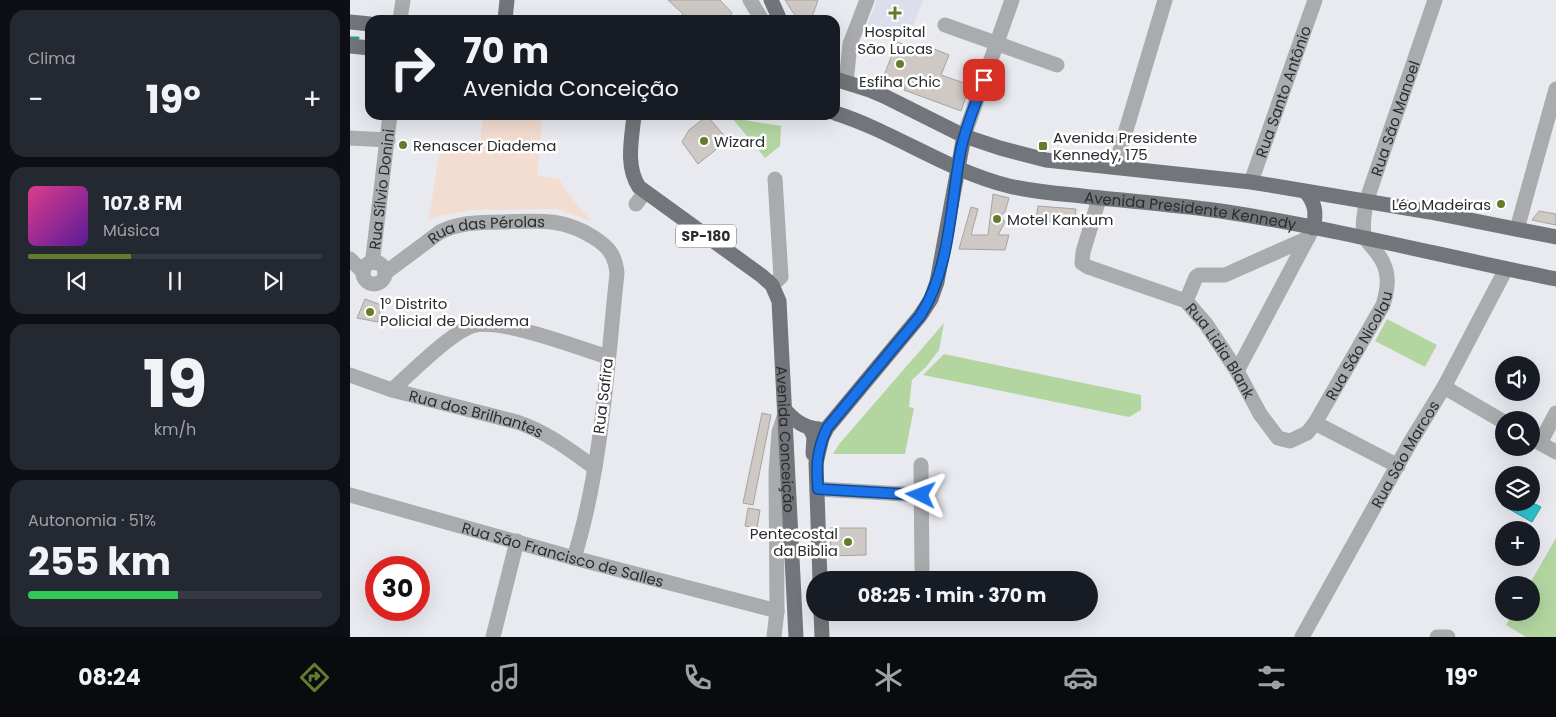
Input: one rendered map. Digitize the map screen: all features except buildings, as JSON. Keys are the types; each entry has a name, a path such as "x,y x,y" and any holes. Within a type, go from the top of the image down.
{"main road":[{"path":"506,15 507,0"},
{"path":"350,22 365,24"},
{"path":"350,46 365,48"},
{"path":"840,81 884,96 964,136 1046,160 1251,182 1517,228 1556,237"},
{"name":"Avenida Presidente Kennedy","path":"840,115 862,123 958,170 1016,187 1099,198 1192,207 1310,233 1365,237 1556,279"},
{"name":"SP-180","path":"634,120 630,167 641,198 772,284"},
{"name":"Avenida Conceição","path":"820,571 816,463 822,438 827,428 920,316 931,299 944,253 964,136"},
{"path":"1306,192 1313,202 1316,212 1310,233"},
{"name":"Avenida Conceição","path":"772,284 779,301 783,358 796,637"},
{"path":"785,414 798,423 810,428 827,428"},
{"path":"810,428 814,437 810,473 813,484 818,489"},
{"path":"821,621 822,637"}],"street":[{"path":"400,15 402,0"},
{"path":"750,0 759,15"},
{"path":"840,81 842,44 868,0"},
{"path":"964,136 1012,0"},
{"path":"1115,167 1165,0"},
{"name":"Rua Santo Antônio","path":"1251,182 1315,0"},
{"name":"Rua São Manoel","path":"1365,237 1366,202 1435,0"},
{"path":"945,25 1057,65"},
{"path":"1517,228 1556,89"},
{"name":"Rua Sílvio Donini","path":"375,269 374,258 390,120"},
{"path":"350,138 388,140"},
{"path":"772,284 781,277 775,179"},
{"name":"Rua Lidia Blank","path":"1099,198 1083,252 1082,263 1088,267 1186,301 1206,324 1278,438 1290,441"},
{"name":"Rua das Pérolas","path":"375,269 440,232 457,225 520,221 555,222 578,228 597,239"},
{"path":"1186,301 1196,277 1199,275 1225,276 1310,233"},
{"path":"1237,371 1310,233"},
{"name":"Rua São Nicolau","path":"1290,441 1307,434 1315,423 1383,305 1387,292 1388,278 1386,267 1381,257 1365,237"},
{"name":"Rua Safira","path":"574,558 585,523 595,468 617,274 613,255 597,239"},
{"path":"350,259 375,269"},
{"name":"Rua São Marcos","path":"1302,637 1444,387 1506,269"},
{"path":"392,390 447,342 466,328 481,324 513,328 608,357"},
{"name":"Rua dos Brilhantes","path":"350,375 392,390 536,428 564,445 595,468"},
{"path":"1444,387 1495,417"},
{"path":"1540,434 1556,413"},
{"path":"774,637 777,611 776,472 778,432 785,414"},
{"path":"1315,423 1398,466"},
{"path":"1540,443 1556,452"},
{"path":"921,465 922,571"},
{"path":"818,489 921,495"},
{"name":"Rua São Francisco de Salles","path":"350,495 574,558 777,611"},
{"path":"492,637 517,541"},
{"name":"Avenida Conceição","path":"792,637 794,612"},
{"path":"1436,637 1448,637"}],"shaded area":[{"name":"Hospital São Lucas","path":"877,0 923,0 907,41 867,26"},
{"path":"482,120 542,120 537,175 559,179 569,195 591,221 557,209 471,210 429,218 441,142 480,144"}],"green space":[{"path":"734,120 781,126 780,146 765,158"},
{"path":"1387,319 1437,345 1425,367 1375,341"},
{"path":"944,323 939,350 926,367 912,380 909,407 914,408 905,454 833,454 840,443"},
{"path":"944,354 1141,395 1141,410 1129,417 923,375"},
{"path":"1556,538 1556,637 1526,637 1506,625 1508,621 1540,621 1540,576 1534,576"}],"water":[{"path":"1513,511 1539,511 1533,521"}],"waterway":[{"path":"350,38 358,38"}],"place":[{"name":"Hospital São Lucas","path":"895,13"},
{"name":"Esfiha Chic","path":"900,64"},
{"name":"Wizard","path":"704,141"},
{"name":"Renascer Diadema","path":"403,145"},
{"name":"Avenida Presidente Kennedy, 175","path":"1043,146"},
{"name":"Léo Madeiras","path":"1501,204"},
{"name":"Motel Kankum","path":"997,219"},
{"name":"1º Distrito Policial de Diadema","path":"370,312"},
{"name":"Pentecostal da Biblia","path":"848,542"}],"route":[{"path":"921,495 818,489 816,463 822,438 827,428 920,316 931,299 944,253 964,136 984,80"}]}
